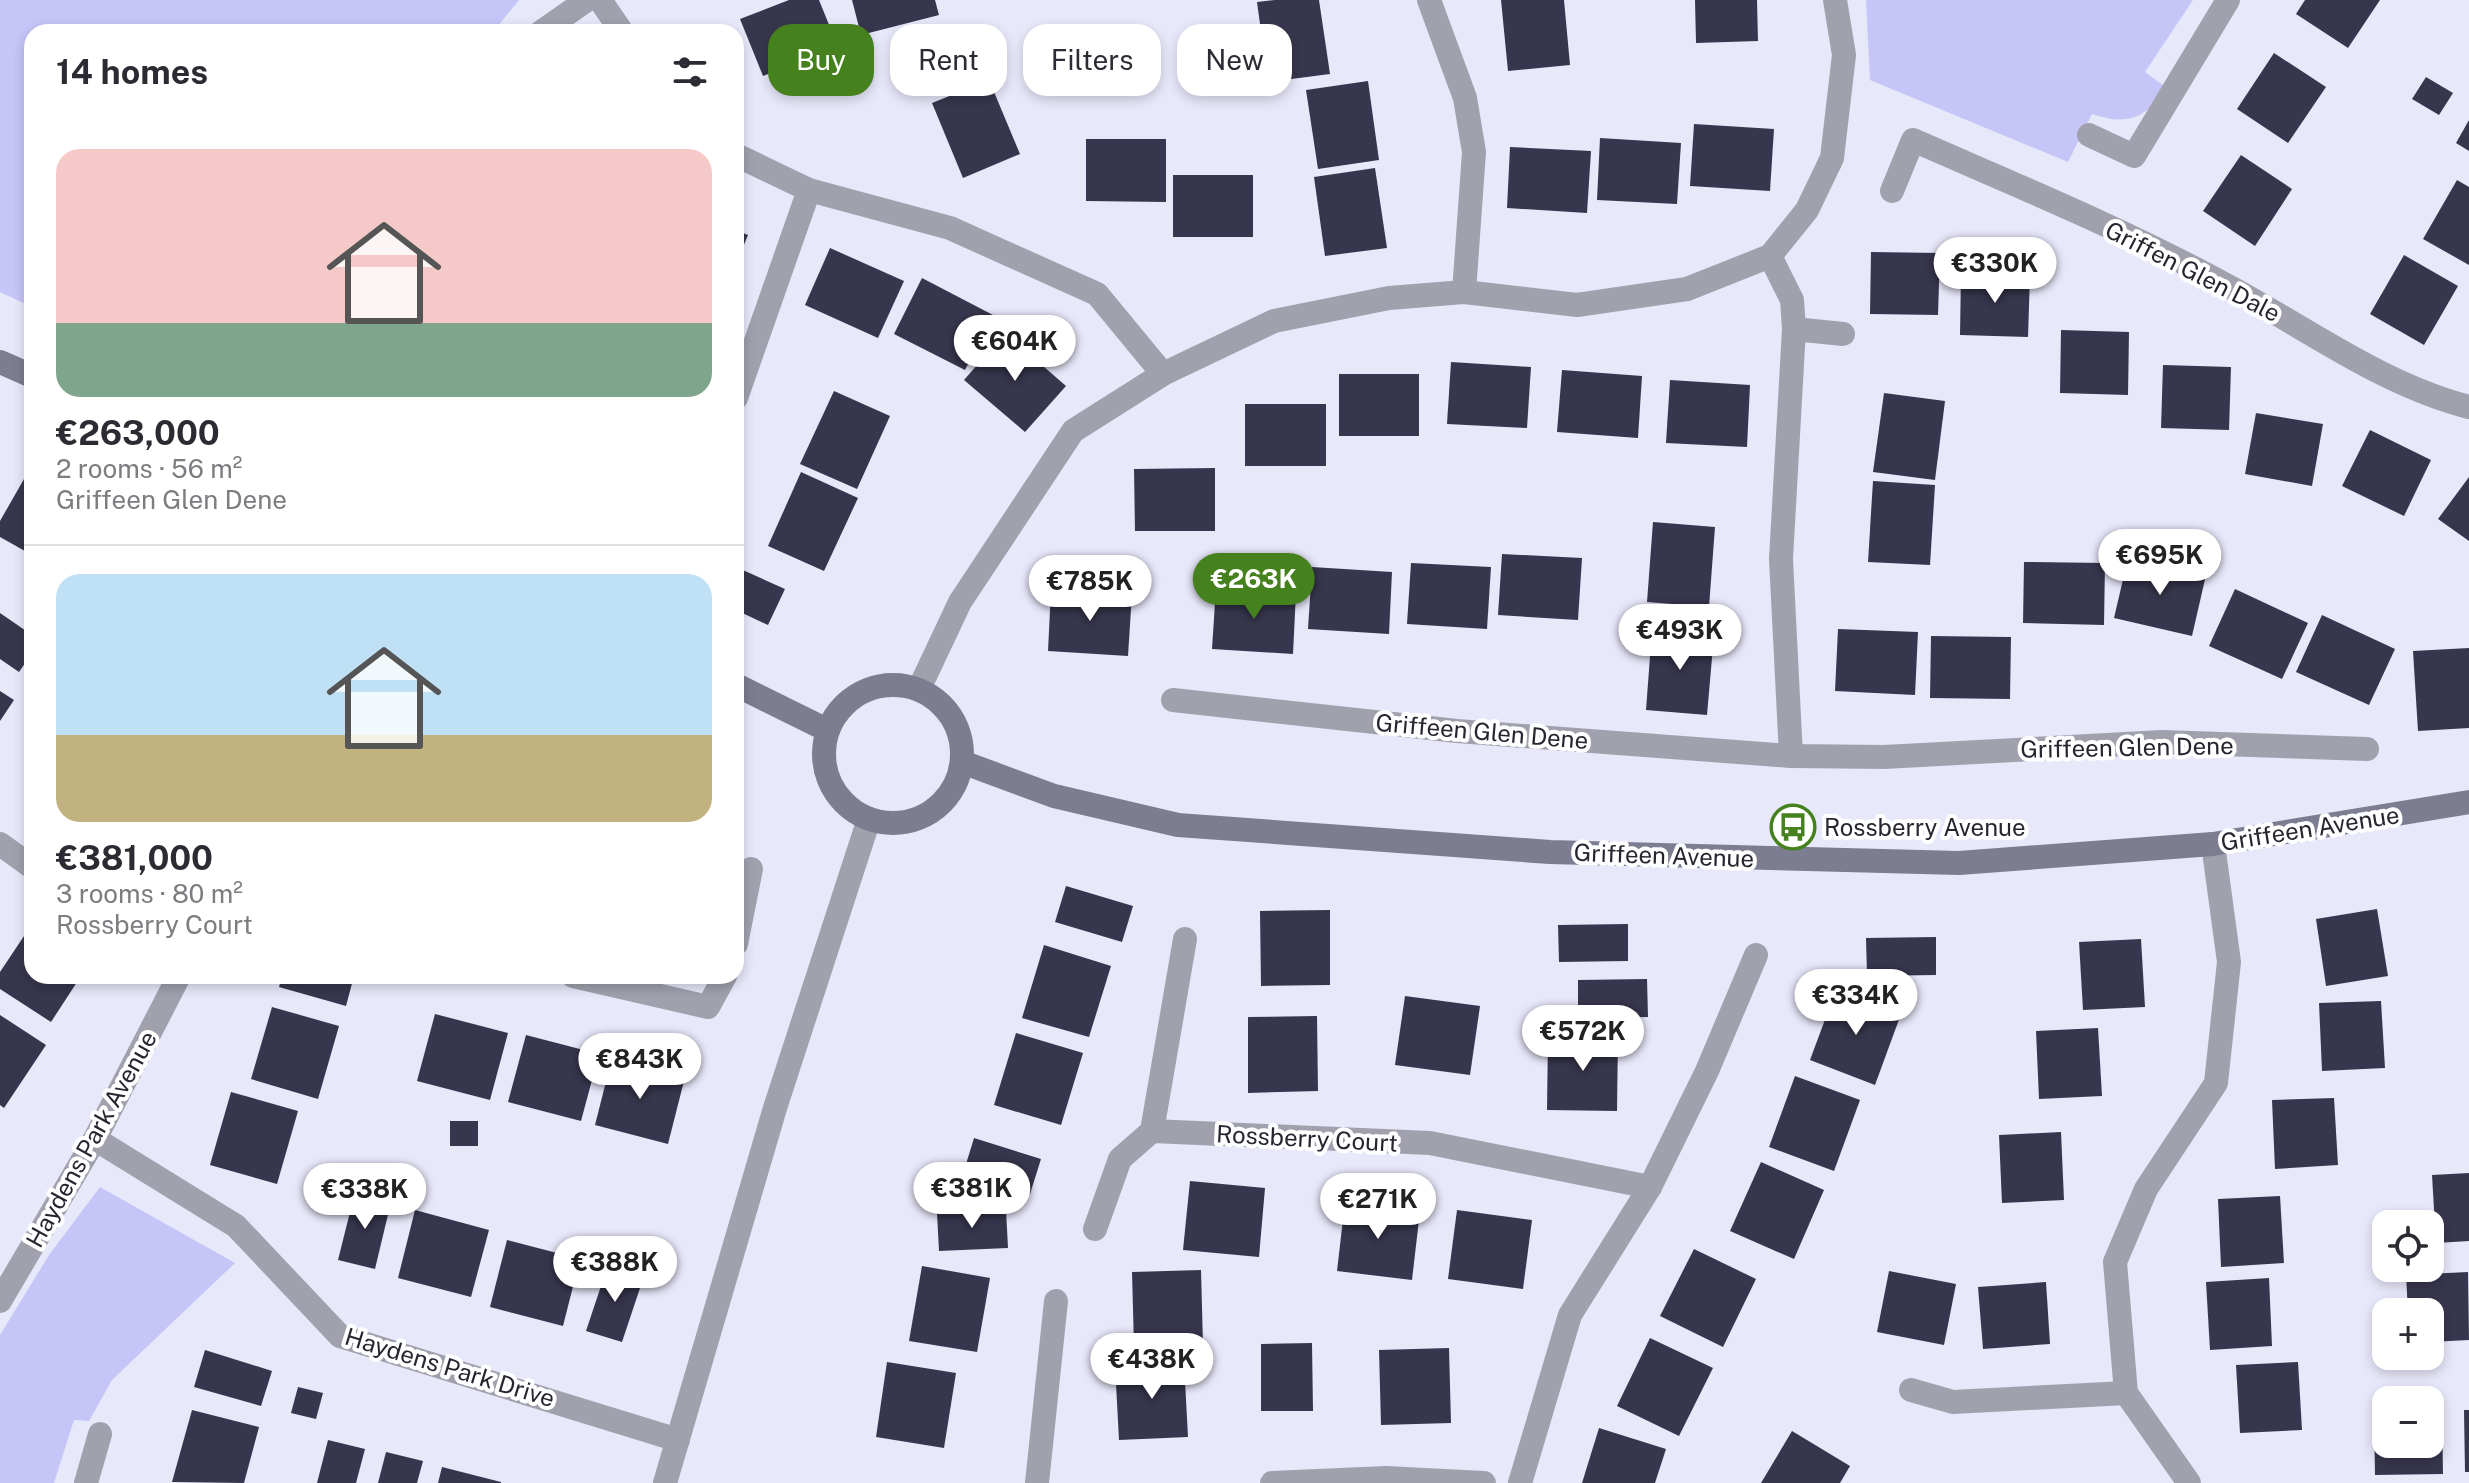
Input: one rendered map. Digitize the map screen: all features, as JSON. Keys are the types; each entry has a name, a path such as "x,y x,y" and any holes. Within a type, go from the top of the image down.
{"street":[{"path":"552,24 587,0"},
{"path":"600,0 616,24"},
{"path":"1429,0 1465,98 1474,152 1464,292"},
{"path":"919,689 960,602 1073,431 1163,374 1274,321 1389,298 1464,292 1577,305 1687,289 1770,256 1807,210 1832,158 1844,55 1835,0"},
{"path":"2089,135 2134,156 2228,0"},
{"name":"Griffen Glen Dale","path":"1892,191 1913,140 2064,206 2224,284 2425,396 2469,407"},
{"path":"744,159 809,190 950,228 1097,294 1163,374"},
{"path":"744,375 809,190"},
{"path":"1770,256 1792,300 1794,329 1781,559 1791,756"},
{"path":"1794,329 1843,334"},
{"path":"0,362 24,372"},
{"path":"897,684 919,689 938,701 953,718 961,739 962,762 957,782 945,800 929,813 889,823 869,819 850,808 835,792 826,772 823,751 827,730 838,710 855,695 875,686 897,684"},
{"path":"744,689 827,730"},
{"name":"Griffeen Glen Dene","path":"1173,700 1457,731 1791,756 1884,757 2162,742 2367,749"},
{"name":"Griffeen Avenue","path":"962,762 1054,796 1178,825 1550,852 1959,863 2213,844 2469,802"},
{"path":"665,1483 775,1108 869,819"},
{"path":"0,844 24,861"},
{"path":"2189,1483 2126,1393 2115,1262 2146,1189 2216,1083 2229,962 2213,844"},
{"path":"744,904 751,869"},
{"path":"1095,1229 1120,1159 1152,1131 1185,939"},
{"path":"1520,1483 1570,1315 1650,1187 1707,1071 1756,955"},
{"name":"Haydens Park Avenue","path":"0,1301 95,1139 175,984"},
{"path":"608,984 708,1007 721,984"},
{"name":"Rossberry Court","path":"1152,1131 1430,1143 1650,1187"},
{"name":"Haydens Park Drive","path":"95,1139 236,1226 340,1336 678,1440"},
{"path":"1037,1483 1056,1301"},
{"path":"1911,1390 1953,1402 2126,1393"},
{"path":"86,1483 100,1434"},
{"path":"1272,1483 1386,1478 1484,1483"}],"shaded area":[{"path":"0,0 519,0 500,24 24,24 24,303 0,292"},
{"path":"1866,0 2193,0 2145,72 2164,86 2158,97 2144,113 2135,117 2115,119 2092,114 2068,162 1870,80"},
{"path":"100,1187 235,1263 112,1380 89,1421 74,1420 54,1483 0,1483 0,1335 49,1255"}],"building":[{"path":"789,0 819,0 829,24 768,24 768,74 763,76 740,19"},
{"path":"852,0 935,0 939,15 904,24 890,24 890,28 874,32 874,24 858,24"},
{"path":"1319,0 1330,74 1292,79 1292,24 1260,24 1257,2"},
{"path":"1501,0 1564,0 1570,65 1508,71"},
{"path":"1695,0 1757,0 1758,41 1696,43"},
{"path":"2305,0 2380,0 2348,48 2296,14"},
{"path":"2274,53 2326,87 2288,143 2237,109"},
{"path":"2426,77 2453,93 2439,115 2412,99"},
{"path":"1368,81 1379,160 1318,169 1306,90"},
{"path":"949,96 996,96 1020,154 963,178 932,103"},
{"path":"2469,120 2469,151 2456,143"},
{"path":"1694,124 1774,129 1770,191 1690,186"},
{"path":"1600,138 1681,143 1677,204 1597,200"},
{"path":"1086,139 1166,139 1166,202 1086,201"},
{"path":"1510,147 1591,151 1587,213 1507,208"},
{"path":"2241,155 2292,189 2255,246 2203,211"},
{"path":"1375,168 1387,248 1325,256 1314,177"},
{"path":"1173,175 1253,175 1253,237 1173,237"},
{"path":"2457,180 2469,187 2469,265 2423,239"},
{"path":"830,248 904,281 878,338 805,305"},
{"path":"1871,252 1940,253 1938,315 1870,314"},
{"path":"2404,255 2458,286 2424,345 2370,314"},
{"path":"1961,273 2030,275 2028,337 1960,335"},
{"path":"922,278 993,315 965,370 894,334"},
{"path":"2061,330 2129,332 2128,395 2060,393"},
{"path":"1005,333 1066,386 1025,432 964,380"},
{"path":"1451,362 1531,367 1527,428 1447,424"},
{"path":"2163,365 2231,367 2229,430 2161,428"},
{"path":"1562,370 1642,376 1638,438 1557,432"},
{"path":"1339,374 1419,374 1419,436 1339,436"},
{"path":"1670,380 1750,385 1747,447 1666,443"},
{"path":"834,391 890,416 857,489 800,464"},
{"path":"1884,393 1945,401 1935,480 1873,472"},
{"path":"1245,404 1326,404 1326,466 1245,466"},
{"path":"2256,413 2323,424 2312,486 2245,474"},
{"path":"2370,430 2431,460 2404,516 2342,486"},
{"path":"1215,468 1215,531 1135,531 1134,469"},
{"path":"801,472 858,498 824,571 768,546"},
{"path":"2469,477 2469,541 2438,519"},
{"path":"24,479 24,550 0,537 0,521"},
{"path":"1873,481 1935,485 1930,565 1868,562"},
{"path":"1653,522 1715,527 1709,607 1647,602"},
{"path":"1502,554 1582,558 1578,620 1498,615"},
{"path":"2128,558 2206,575 2192,636 2114,618"},
{"path":"2024,562 2105,563 2104,625 2023,623"},
{"path":"1411,563 1491,567 1487,629 1407,624"},
{"path":"1312,567 1392,572 1389,634 1308,629"},
{"path":"744,571 785,589 768,625 744,614"},
{"path":"1216,587 1296,592 1293,654 1212,649"},
{"path":"2235,589 2308,623 2282,679 2209,646"},
{"path":"1051,590 1132,594 1128,656 1048,651"},
{"path":"0,613 24,630 24,665 19,672 0,659"},
{"path":"2322,615 2395,649 2369,705 2296,672"},
{"path":"1838,629 1918,632 1915,695 1835,691"},
{"path":"1652,630 1714,635 1707,715 1646,710"},
{"path":"1931,636 2011,637 2010,699 1930,698"},
{"path":"2469,648 2469,728 2418,731 2413,651"},
{"path":"0,691 14,700 0,721"},
{"path":"1066,886 1133,906 1122,942 1055,922"},
{"path":"2377,909 2388,976 2326,986 2316,919"},
{"path":"1330,910 1330,985 1261,986 1260,911"},
{"path":"1628,924 1628,961 1559,962 1558,925"},
{"path":"24,936 24,984 76,984 51,1022 0,989 0,972"},
{"path":"1936,937 1936,975 1867,976 1866,938"},
{"path":"2141,939 2145,1007 2083,1010 2079,942"},
{"path":"1044,945 1111,966 1089,1037 1022,1018"},
{"path":"1647,979 1648,1017 1578,1018 1578,980"},
{"path":"280,984 352,984 346,1006 279,987"},
{"path":"1836,990 1901,1014 1875,1085 1810,1060"},
{"path":"1405,996 1480,1006 1470,1075 1395,1065"},
{"path":"2381,1001 2385,1068 2322,1071 2319,1003"},
{"path":"272,1007 339,1026 318,1099 251,1079"},
{"path":"435,1014 508,1033 490,1100 417,1081"},
{"path":"0,1015 46,1045 4,1108 0,1105"},
{"path":"1317,1016 1318,1091 1248,1093 1248,1017"},
{"path":"2098,1028 2102,1096 2039,1099 2036,1031"},
{"path":"1016,1033 1083,1053 1061,1125 994,1105"},
{"path":"526,1035 599,1054 581,1121 508,1102"},
{"path":"1548,1035 1618,1035 1617,1111 1547,1110"},
{"path":"612,1058 685,1077 668,1144 595,1125"},
{"path":"1795,1076 1860,1100 1834,1171 1769,1147"},
{"path":"231,1092 298,1111 277,1184 210,1165"},
{"path":"2334,1098 2338,1165 2275,1169 2272,1100"},
{"path":"450,1121 478,1121 478,1146 450,1146"},
{"path":"2061,1132 2064,1200 2002,1203 1999,1135"},
{"path":"974,1138 1041,1159 1030,1194 963,1174"},
{"path":"1761,1162 1824,1190 1794,1259 1730,1231"},
{"path":"2469,1173 2469,1241 2444,1243 2444,1210 2434,1210 2432,1175"},
{"path":"1190,1181 1265,1188 1259,1257 1183,1250"},
{"path":"355,1192 391,1202 375,1269 338,1260"},
{"path":"2280,1196 2284,1263 2221,1267 2218,1199"},
{"path":"1345,1202 1420,1211 1412,1280 1337,1271"},
{"path":"415,1210 489,1230 471,1297 398,1278"},
{"path":"1006,1210 1008,1248 939,1251 937,1213"},
{"path":"1457,1210 1532,1220 1523,1289 1448,1279"},
{"path":"507,1240 580,1259 563,1326 490,1307"},
{"path":"1694,1249 1756,1279 1723,1347 1660,1316"},
{"path":"608,1265 644,1276 622,1342 586,1331"},
{"path":"922,1266 990,1278 977,1352 909,1341"},
{"path":"1201,1270 1203,1345 1134,1347 1132,1272"},
{"path":"1889,1271 1956,1284 1944,1345 1877,1332"},
{"path":"2468,1272 2469,1340 2444,1341 2444,1298 2407,1298 2406,1282 2444,1282 2444,1273"},
{"path":"2269,1278 2272,1346 2210,1350 2206,1282"},
{"path":"2046,1282 2050,1344 1983,1349 1978,1287"},
{"path":"1650,1338 1713,1368 1679,1436 1617,1406"},
{"path":"1312,1343 1313,1411 1261,1411 1261,1344"},
{"path":"1449,1348 1451,1423 1381,1425 1379,1350"},
{"path":"205,1350 272,1371 261,1406 194,1387"},
{"path":"887,1362 956,1373 944,1448 876,1437"},
{"path":"1184,1362 1188,1437 1119,1440 1115,1365"},
{"path":"2298,1362 2302,1430 2240,1433 2236,1365"},
{"path":"298,1387 323,1393 316,1419 291,1413"},
{"path":"192,1410 259,1427 244,1483 172,1482"},
{"path":"2464,1410 2469,1410 2469,1472 2465,1472"},
{"path":"1599,1428 1666,1449 1655,1483 1582,1483"},
{"path":"1792,1431 1850,1466 1840,1483 1761,1483"},
{"path":"328,1440 365,1449 356,1483 317,1483"},
{"path":"386,1452 423,1461 417,1483 378,1483"},
{"path":"2375,1458 2443,1458 2443,1474 2375,1475"},
{"path":"442,1467 501,1482 501,1483 438,1483"}],"place":[{"name":"Rossberry Avenue","path":"1793,827"}]}
